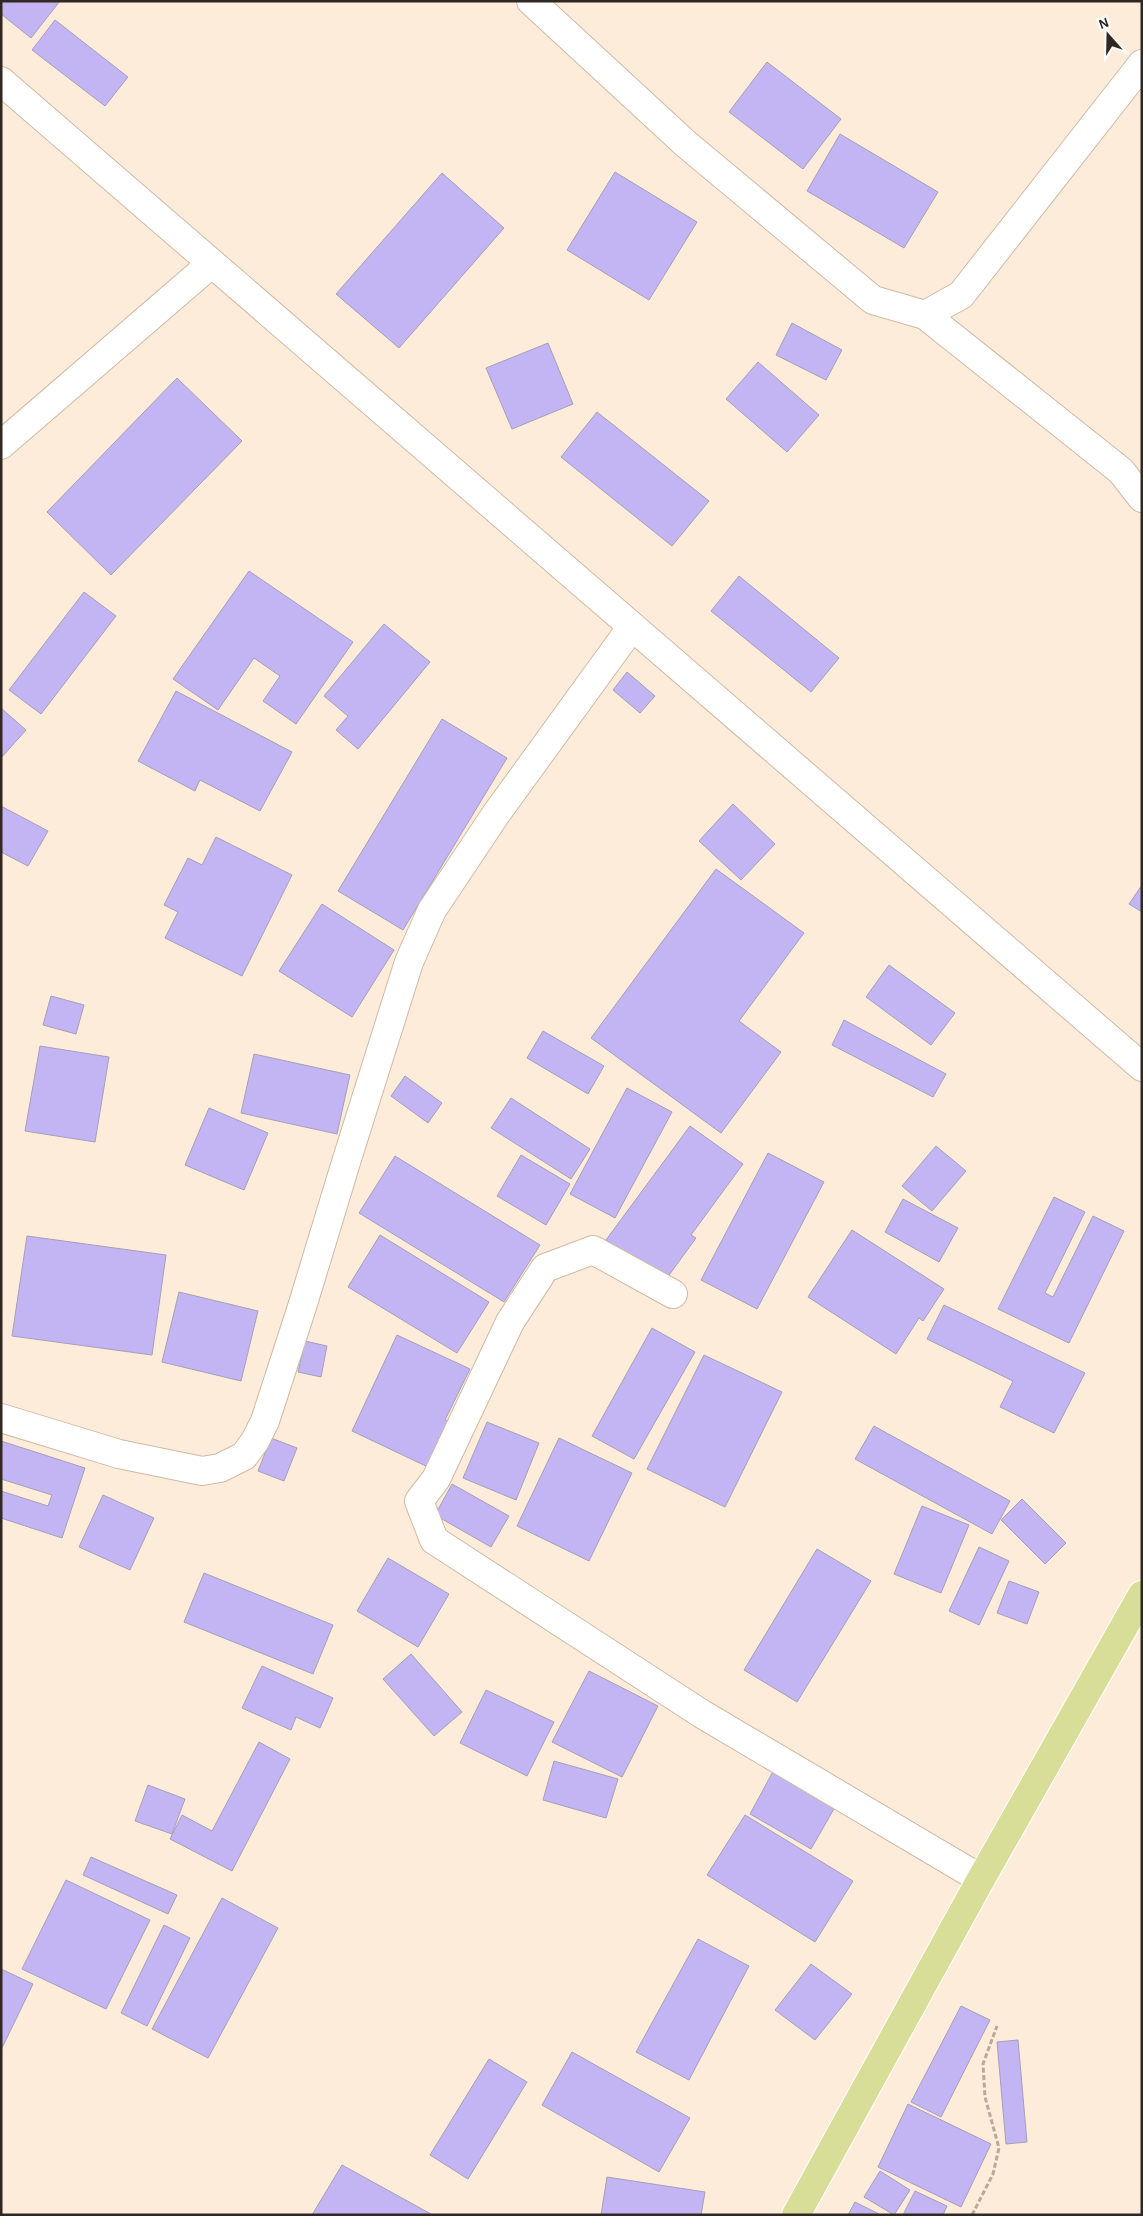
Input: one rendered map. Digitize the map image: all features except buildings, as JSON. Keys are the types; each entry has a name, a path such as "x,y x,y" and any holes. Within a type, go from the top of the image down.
{"main road":[{"path":"796,2215 981,1879 1142,1596"}],"street":[{"path":"531,1 686,144 873,300 925,315 1121,470 1142,498"},
{"path":"925,315 961,294 1142,64"},
{"path":"1,81 631,628 1142,1067"},
{"path":"1,445 211,264"},
{"path":"1,1418 119,1454 202,1471 220,1468 244,1456 255,1441 265,1421 409,962 432,910 496,814 631,628"},
{"path":"673,1294 593,1250 545,1268 510,1322 436,1479 419,1501 434,1540 702,1714 981,1879"}],"path":[{"path":"972,2215 993,2174 999,2148 985,2097 983,2064 997,2026"}]}
